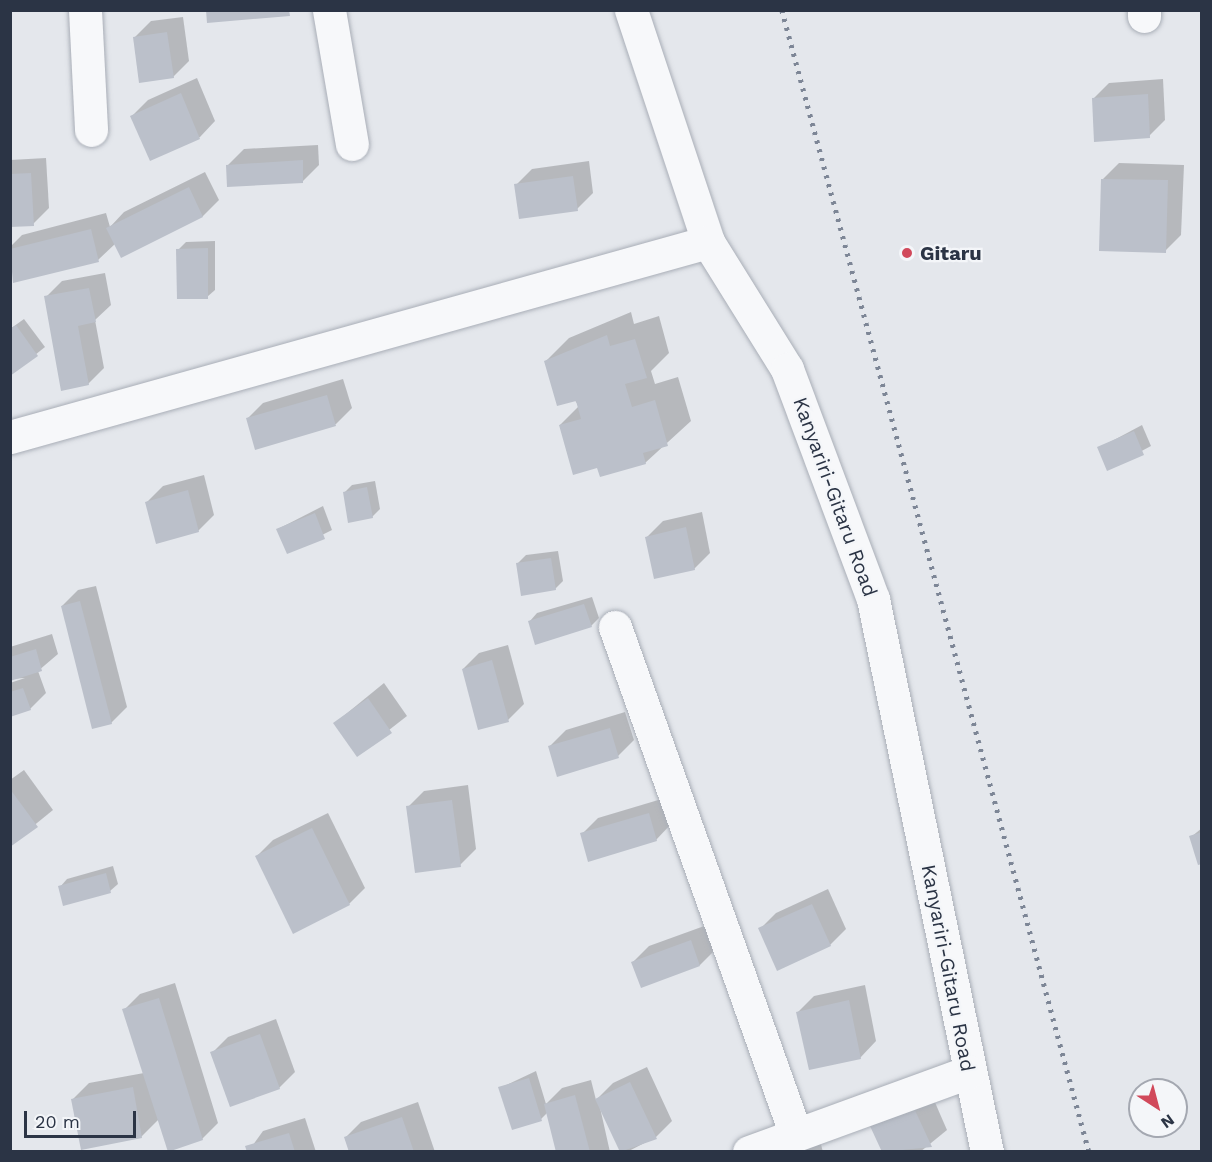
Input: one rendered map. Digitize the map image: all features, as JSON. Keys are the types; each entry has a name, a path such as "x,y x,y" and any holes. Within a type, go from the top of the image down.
{"street":[{"path":"85,10 91,130"},
{"path":"329,10 352,144"},
{"name":"Kanyariri-Gitaru Road","path":"631,10 708,243 787,369 873,599 987,1152"},
{"path":"10,437 708,243"},
{"path":"615,627 796,1135"},
{"path":"749,1152 969,1072"}],"building":[{"path":"206,10 289,10 290,16 207,23"},
{"path":"167,32 174,78 139,83 133,37"},
{"path":"181,93 200,139 150,161 130,116"},
{"path":"1148,94 1150,138 1094,142 1092,98"},
{"path":"303,160 303,183 227,187 226,165"},
{"path":"31,173 34,226 10,227 10,174"},
{"path":"573,176 578,211 519,219 514,184"},
{"path":"1101,179 1168,180 1166,253 1099,251"},
{"path":"189,187 203,217 121,258 106,228"},
{"path":"91,229 99,262 13,283 10,249"},
{"path":"208,248 208,299 177,299 176,249"},
{"path":"89,288 96,322 78,326 89,385 61,391 44,296"},
{"path":"16,325 38,356 10,376 10,329"},
{"path":"607,335 610,346 635,339 647,378 625,384 632,407 655,400 668,446 643,453 646,464 600,477 597,468 573,475 559,425 581,419 576,401 557,406 544,361"},
{"path":"327,395 336,426 255,450 246,418"},
{"path":"1134,431 1144,455 1107,471 1097,447"},
{"path":"367,487 373,518 348,523 343,492"},
{"path":"188,490 199,532 156,544 145,502"},
{"path":"315,513 325,539 287,554 276,529"},
{"path":"686,527 695,570 654,579 645,537"},
{"path":"551,558 556,590 521,596 516,563"},
{"path":"80,601 112,724 92,729 61,606"},
{"path":"584,604 592,627 535,645 528,621"},
{"path":"36,649 42,671 10,681 10,657"},
{"path":"492,660 509,722 478,730 462,669"},
{"path":"23,688 31,710 10,717 10,692"},
{"path":"368,698 392,733 357,757 333,723"},
{"path":"610,728 619,758 557,777 548,746"},
{"path":"10,789 38,827 10,847"},
{"path":"452,800 461,867 415,873 406,806"},
{"path":"649,813 657,841 588,862 580,833"},
{"path":"312,828 350,905 293,934 255,856"},
{"path":"1202,832 1202,864 1198,865 1189,836"},
{"path":"106,873 111,893 63,906 58,886"},
{"path":"812,904 831,946 777,971 758,928"},
{"path":"691,940 700,966 641,988 631,962"},
{"path":"159,998 203,1140 168,1152 122,1009"},
{"path":"849,1000 861,1059 809,1070 796,1012"},
{"path":"260,1034 280,1089 230,1107 210,1052"},
{"path":"529,1078 542,1121 512,1130 498,1087"},
{"path":"630,1082 657,1139 620,1152 595,1099"},
{"path":"133,1087 142,1138 81,1150 71,1099"},
{"path":"575,1095 590,1152 556,1152 544,1104"},
{"path":"913,1106 932,1147 882,1152 870,1126"},
{"path":"402,1117 414,1152 349,1152 344,1137"},
{"path":"289,1133 295,1152 247,1152 245,1146"}],"railway":[{"path":"782,10 1089,1152"}],"place":[{"name":"Gitaru","path":"907,253"}]}
